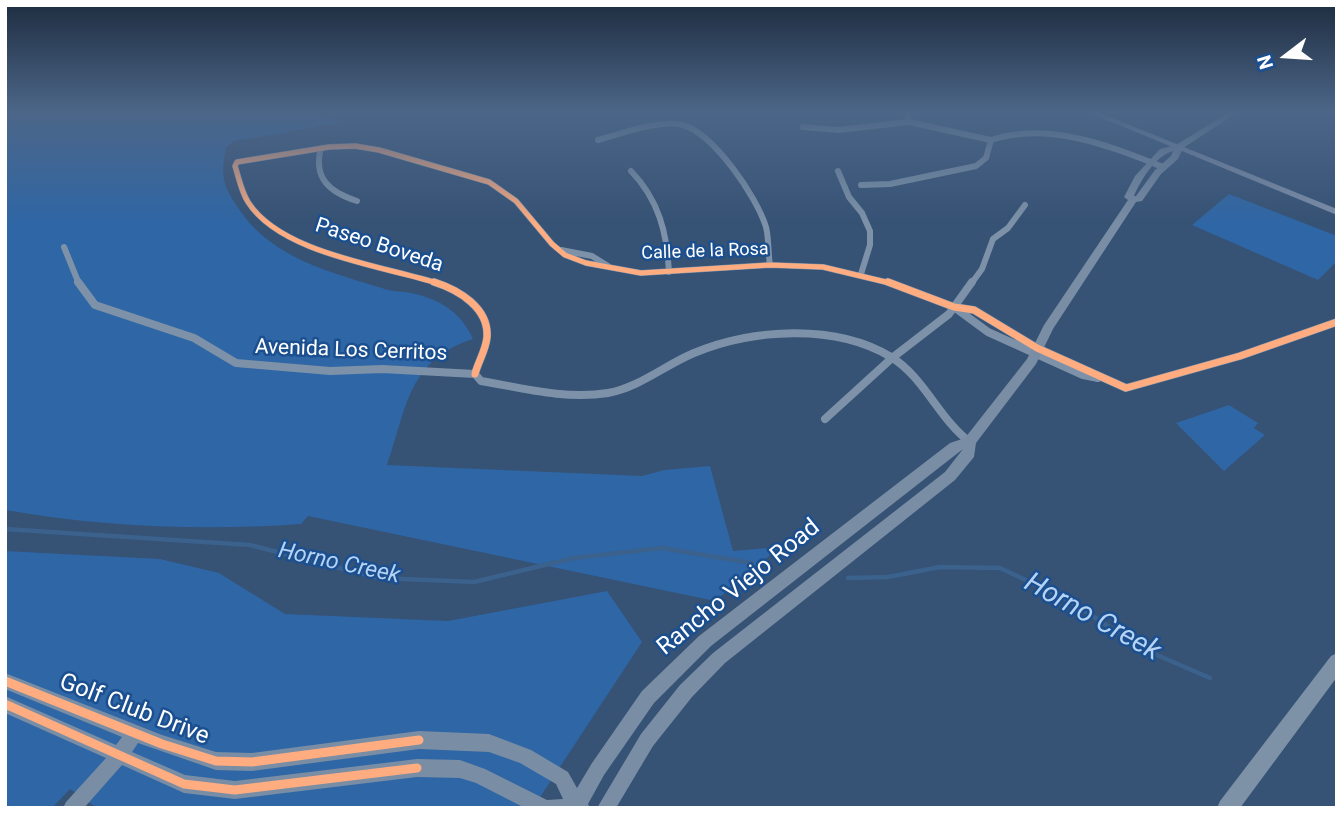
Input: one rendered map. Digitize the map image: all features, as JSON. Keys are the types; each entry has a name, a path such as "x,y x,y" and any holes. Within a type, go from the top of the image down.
{"highway":[{"path":"1227,808 1337,662"}],"main road":[{"name":"Rancho Viejo Road","path":"1151,162 1163,151 1171,149"},
{"name":"Rancho Viejo Road","path":"578,807 606,757 648,697 705,641 955,446 970,442 1003,401 1133,199 1139,199 1163,167 1175,157 1178,149"},
{"path":"1184,149 1337,212"},
{"name":"Rancho Viejo Road","path":"606,808 647,740 686,691 726,652 950,476 970,453 970,442"},
{"name":"Golf Club Drive","path":"5,704 184,784 235,790 416,768 460,769 479,775 544,808"},
{"path":"72,808 119,756 135,733"},
{"name":"Golf Club Drive","path":"135,733 216,761 252,762 419,740 489,743 525,756 562,778 578,807"},
{"path":"550,808 578,807"}],"street":[{"name":"Paseo Boveda","path":"315,149 237,162 235,166 250,205 263,218 307,243 374,268 434,282 472,302 485,323 488,337 486,351 475,374"},
{"path":"321,149 317,164 325,181 348,199 357,201"},
{"name":"Calle de la Rosa","path":"371,149 489,182 516,201 542,236 565,255 586,263 641,273 770,265 823,267 861,274 909,288 954,307 988,332 1036,351"},
{"path":"717,149 761,216 766,230 770,265"},
{"path":"861,185 890,184 976,166 986,159 989,149"},
{"path":"1105,149 1163,167"},
{"name":"Rancho Viejo Road","path":"1133,199 1129,197 1151,162"},
{"path":"631,171 647,187 666,228 669,272"},
{"path":"838,171 849,197 862,213 870,231 870,245 861,274"},
{"path":"825,419 892,358 948,314 982,269 993,239 1008,228 1025,205"},
{"name":"Avenida Los Cerritos","path":"64,247 76,279 95,305 194,338 236,363 330,371 401,369 475,374 481,382 563,393 607,393 644,381 693,353 715,345 766,335 836,338 892,358"},
{"path":"1036,351 1083,375 1108,380 1126,388 1240,356 1337,322"},
{"path":"892,358 909,375 951,430 970,442"},
{"name":"Golf Club Drive","path":"5,681 135,733"}],"shaded area":[{"path":"5,149 226,149 223,175 230,195 241,212 270,242 325,270 440,303 456,314 473,339 451,348 435,359 422,373 406,405 387,465 642,476 664,470 710,466 733,551 780,547 715,601 308,516 301,524 190,527 116,524 5,510"},
{"path":"1229,194 1337,236 1337,261 1318,280 1192,225"},
{"path":"1229,405 1258,423 1254,428 1265,435 1224,471 1176,423"},
{"path":"5,551 160,559 219,573 285,614 448,621 607,591 642,642 533,808 97,808 70,789 52,808 5,808"}],"waterway":[{"name":"Horno Creek","path":"5,529 250,545 379,578 474,582 574,558 662,548 752,563"},
{"name":"Horno Creek","path":"848,578 888,577 940,567 1000,568 1068,600 1143,649 1210,678"}],"cycle path":[{"path":"317,149 237,162 235,166 248,202 275,227 326,252 375,268 438,283 467,298 478,309 487,330 486,344 475,374"},
{"path":"373,149 489,182 516,201 552,244 565,255 586,263 641,273 770,265 823,267 861,274 909,288 954,307 974,310 1037,348 1126,388 1240,356 1337,322"},
{"path":"5,681 162,744 216,761 252,762 419,740"},
{"path":"5,704 184,784 235,790 417,768"}]}
